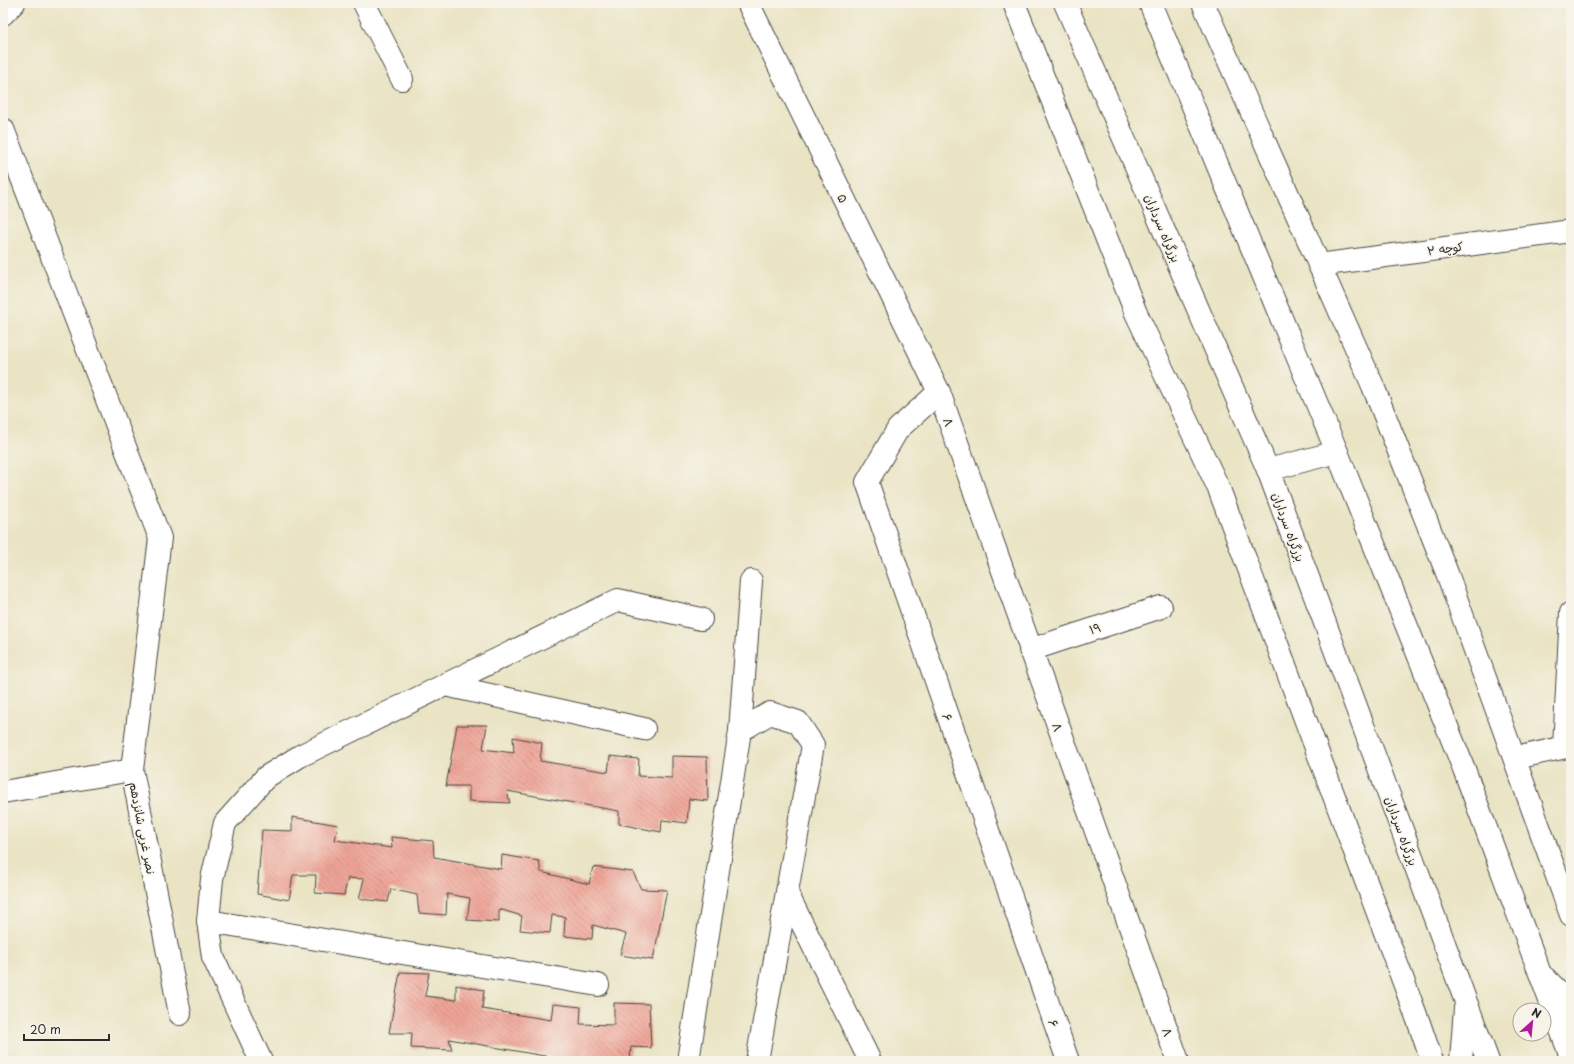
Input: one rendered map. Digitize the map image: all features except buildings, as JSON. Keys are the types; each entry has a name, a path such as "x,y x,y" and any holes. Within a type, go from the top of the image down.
{"main road":[{"path":"3,14 14,3"},
{"path":"364,3 402,79"},
{"name":"۵","path":"748,3 939,392"},
{"path":"1014,3 1136,313 1219,489 1432,1061"},
{"name":"بزرگراه سرداران","path":"1065,3 1268,470 1488,1061"},
{"path":"1150,3 1337,452 1464,769 1571,1057"},
{"path":"1202,3 1373,386 1447,573 1571,915"},
{"path":"3,129 160,538 132,770"},
{"name":"کوچه ۲","path":"1319,265 1571,231"},
{"name":"۸","path":"939,392 1178,1061"},
{"name":"۶","path":"939,392 898,429 866,482 1068,1061"},
{"path":"1268,470 1337,452"},
{"path":"688,1061 740,731 751,581"},
{"path":"261,1061 213,958 208,921 212,879 225,823 266,777 300,756 618,600 701,619"},
{"name":"۱۹","path":"1030,650 1161,607"},
{"path":"1515,758 1568,747 1571,613"},
{"path":"445,685 644,729"},
{"path":"740,731 770,713 798,722 813,745 757,1061"},
{"name":"نصر غربی شانزدهم","path":"3,792 132,770 180,1014"},
{"path":"786,893 870,1061"},
{"path":"208,921 598,985"},
{"path":"1540,973 1571,1004"},
{"path":"1461,1061 1466,1001"}]}
